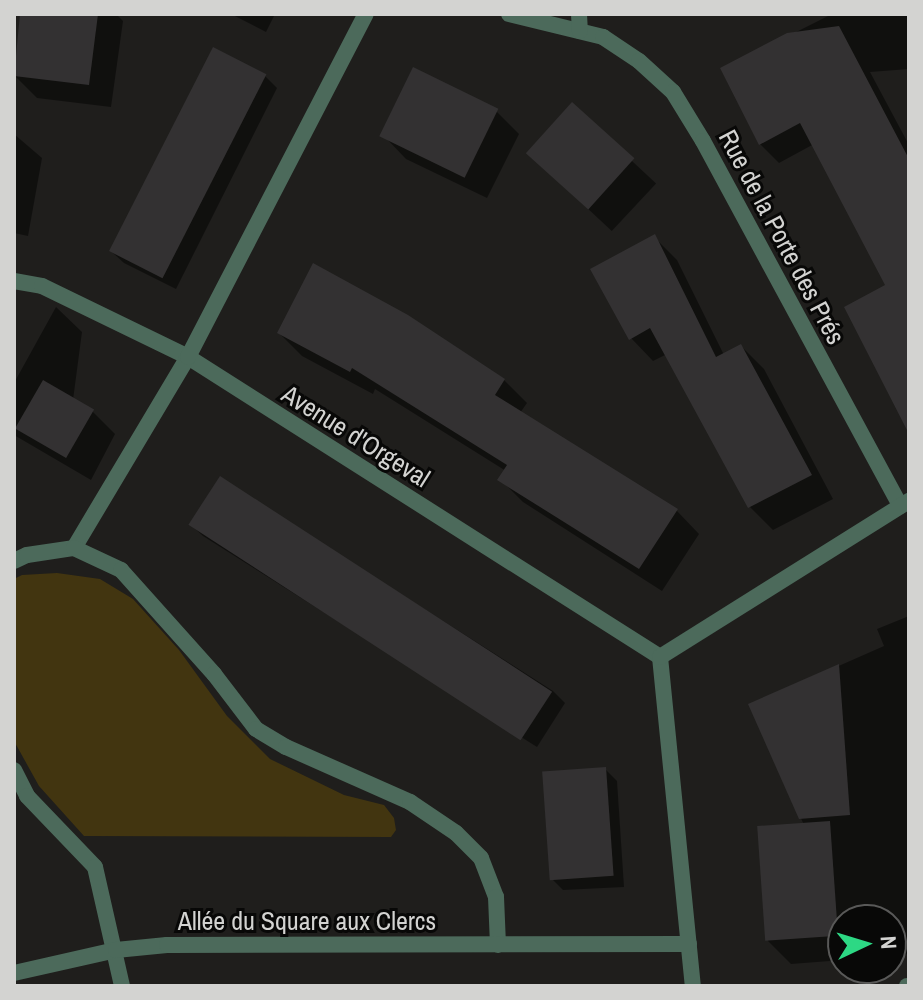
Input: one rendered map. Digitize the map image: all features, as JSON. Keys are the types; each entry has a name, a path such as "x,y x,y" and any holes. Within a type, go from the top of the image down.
{"street":[{"path":"74,548 188,357 366,14"},
{"name":"Rue de la Porte des Prés","path":"509,14 580,22 639,61 673,92 905,503"},
{"name":"Avenue d'Orgeval","path":"14,281 42,286 188,357 660,657"},
{"path":"693,986 660,657 905,503"},
{"path":"14,561 27,555 74,548 121,570 214,674 256,729 286,747 410,802 456,833 481,858 496,897 498,945"},
{"path":"14,770 27,796 95,867 122,986"},
{"name":"Allée du Square aux Clercs","path":"14,973 116,950 167,945 689,944"}],"shaded area":[{"path":"57,573 100,579 133,599 179,650 227,716 270,759 344,795 384,805 394,818 396,830 391,837 84,836 39,786 14,741 14,579 22,575"}],"building":[{"path":"20,14 98,14 89,85 14,76"},
{"path":"839,26 909,159 909,434 844,307 885,285 800,123 759,145 720,68 787,33"},
{"path":"213,47 266,74 162,278 109,251"},
{"path":"413,67 498,109 465,178 379,136"},
{"path":"572,102 634,158 588,209 526,153"},
{"path":"655,234 716,357 741,344 812,475 748,508 650,328 629,340 590,269"},
{"path":"313,263 408,315 505,379 495,395 678,509 639,569 497,480 507,465 352,368 350,372 277,333"},
{"path":"43,380 94,410 66,458 15,428"},
{"path":"220,476 552,692 521,740 188,525"},
{"path":"839,664 850,815 799,819 748,704"},
{"path":"606,767 614,876 550,880 542,771"},
{"path":"830,821 836,904 827,904 827,936 765,941 757,826"}]}
